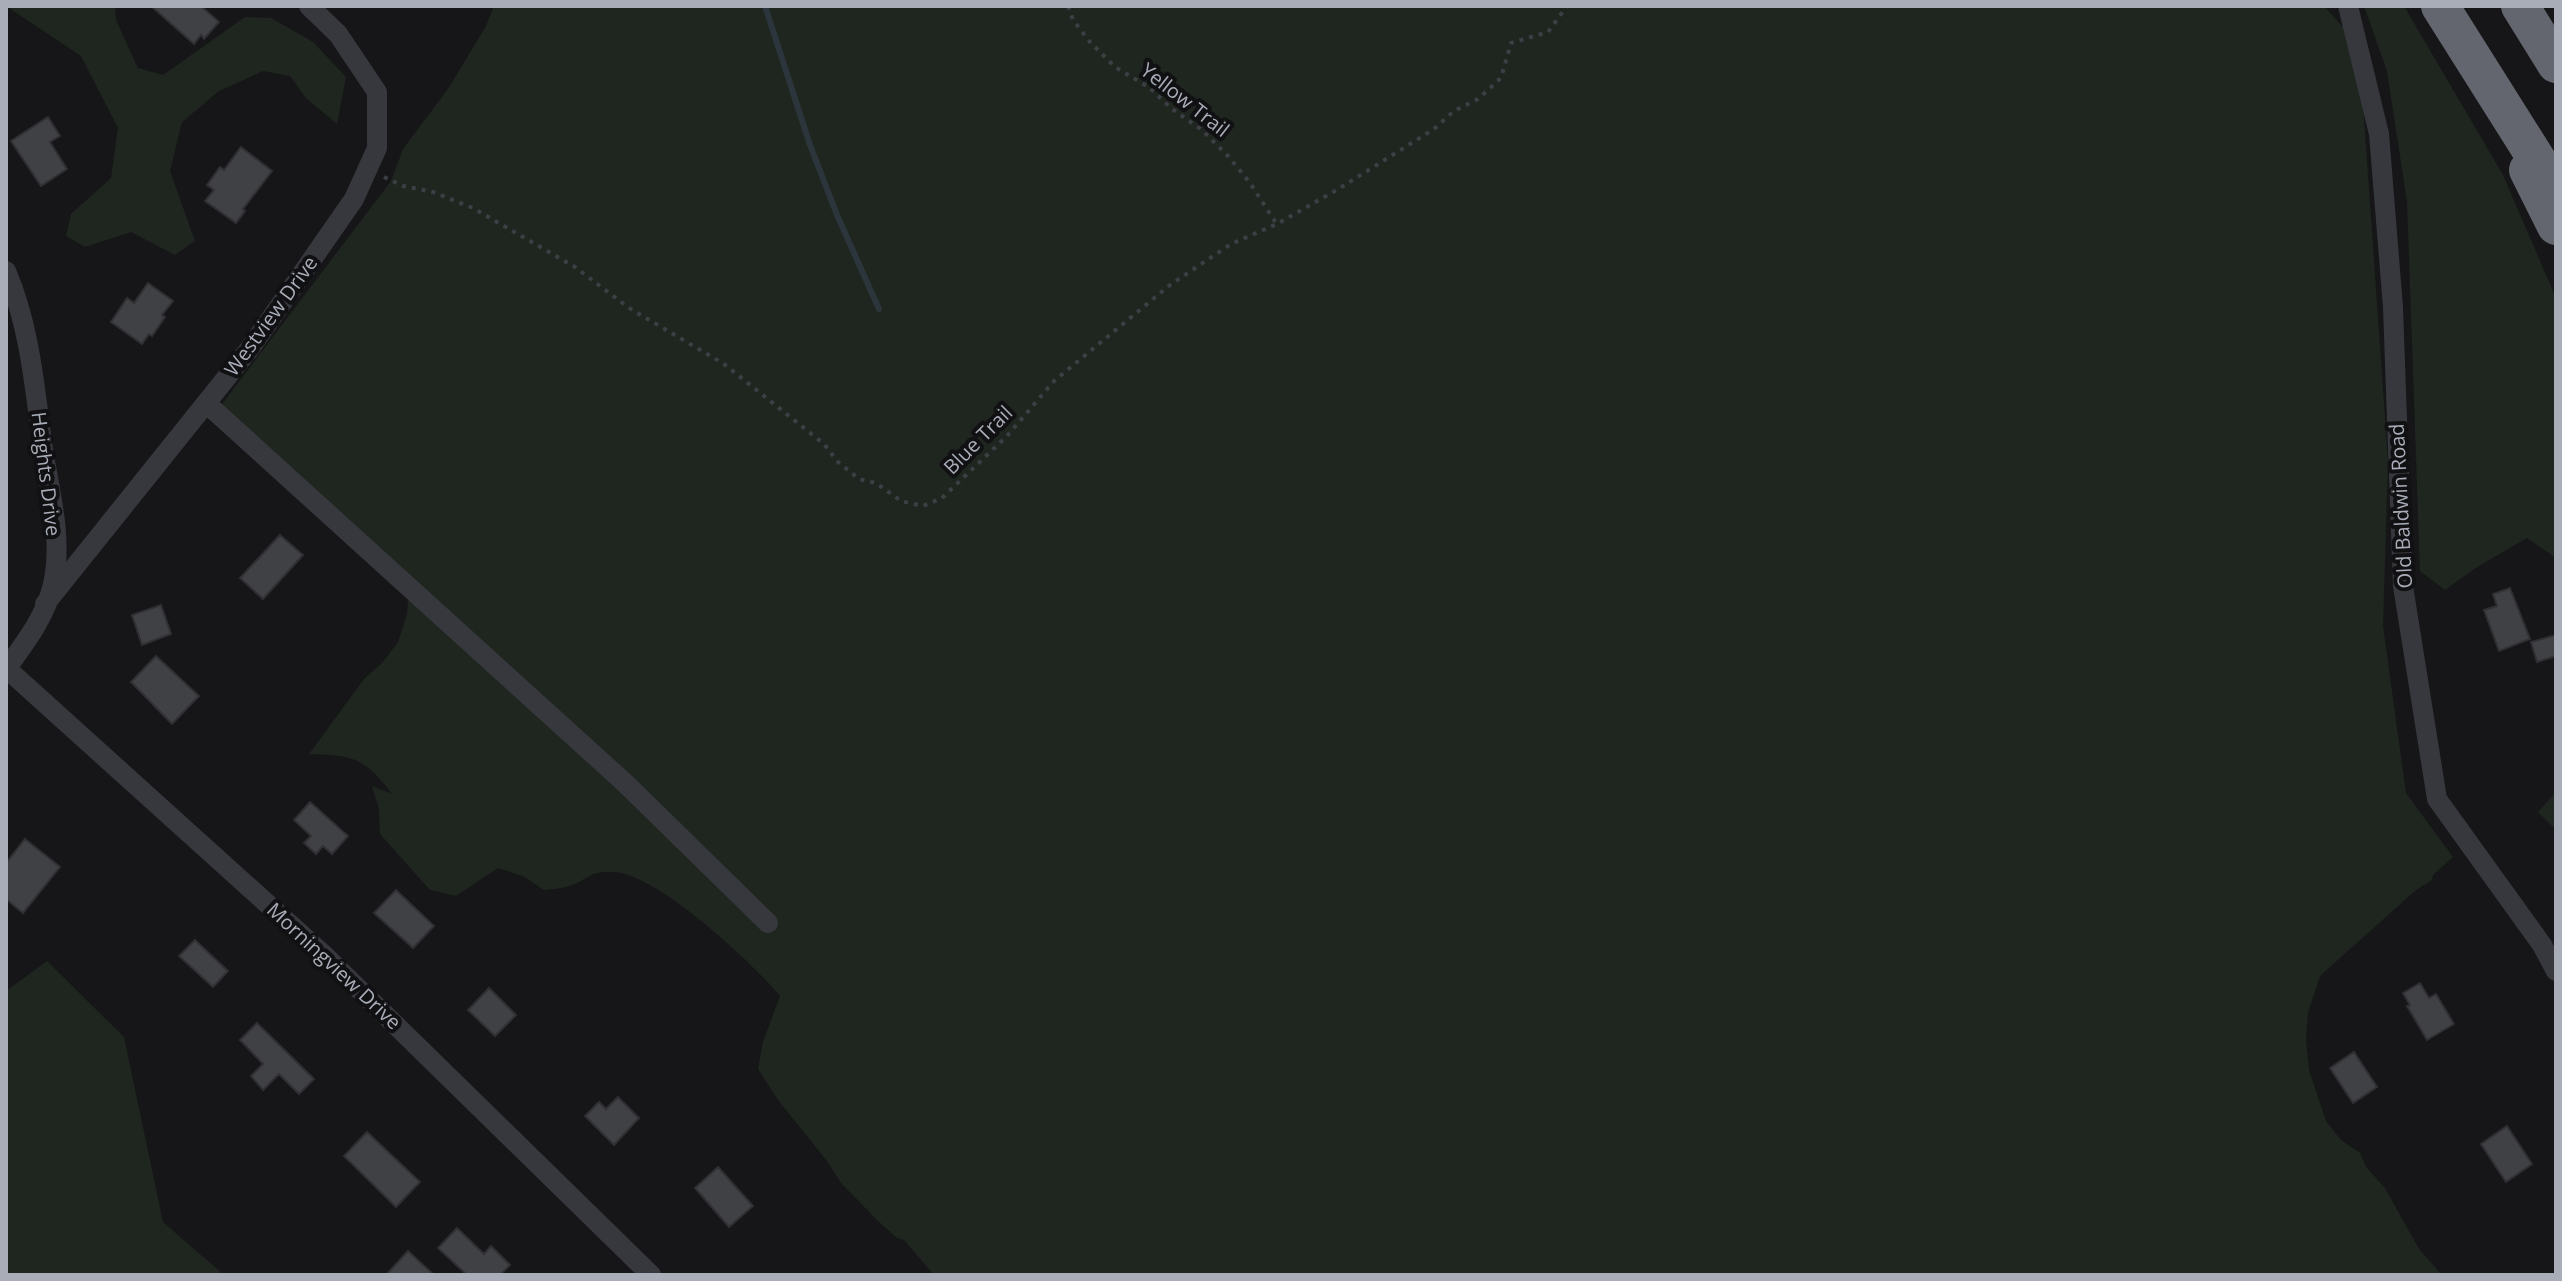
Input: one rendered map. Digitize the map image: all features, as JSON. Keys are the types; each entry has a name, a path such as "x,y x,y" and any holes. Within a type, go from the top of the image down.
{"highway":[{"path":"2440,6 2556,190"},
{"path":"2520,6 2556,53"},
{"path":"2520,6 2556,64"},
{"path":"2470,52 2556,226"}],"street":[{"name":"Westview Drive","path":"45,604 251,347 354,199 377,148 377,92 338,34 309,6"},
{"name":"Old Baldwin Road","path":"2348,6 2379,134 2393,307 2403,586 2437,799 2542,945 2556,971"},
{"name":"Heights Drive","path":"6,271 17,296 56,534 53,583 34,630 6,669"},
{"path":"206,403 625,783 768,923"},
{"name":"Morningview Drive","path":"6,669 324,955 651,1275"}],"path":[{"name":"Yellow Trail","path":"1068,6 1073,20 1115,67 1150,88 1172,109 1202,130 1228,156 1277,224"},
{"name":"Blue Trail","path":"368,168 403,186 433,192 473,208 563,259 629,308 724,364 824,444 838,462 859,479 876,483 901,501 923,506 942,498 1007,436 1054,381 1145,305 1231,244 1277,224 1340,188 1434,129 1454,111 1478,99 1501,78 1511,43 1548,32 1567,6"}],"shaded area":[{"path":"6,6 115,6 116,20 138,68 163,75 245,17 271,18 313,42 346,77 337,124 306,98 290,76 263,71 219,91 182,122 170,171 195,241 175,255 131,232 85,247 66,236 71,214 111,178 118,128 81,56"},
{"path":"494,6 2324,6 2347,32 2363,103 2388,461 2383,626 2406,793 2453,857 2433,875 2432,880 2416,890 2320,976 2308,1013 2306,1039 2309,1070 2326,1121 2341,1140 2360,1153 2366,1167 2385,1188 2419,1249 2442,1275 934,1275 904,1240 897,1238 878,1221 841,1183 758,1069 763,1042 780,996 727,942 654,887 614,872 598,873 576,884 544,890 523,876 498,868 456,896 430,890 380,834 379,809 372,786 392,794 374,773 347,758 309,754 364,679 383,662 398,642 407,614 409,586 219,408 391,181 403,149 448,89 486,26"},
{"path":"2364,6 2404,6 2503,175 2556,298 2556,558 2527,538 2445,590 2420,571 2407,202 2387,71"},
{"path":"2556,792 2556,830 2538,812"},
{"path":"47,961 124,1037 163,1222 224,1275 6,1275 6,991"}],"building":[{"path":"151,6 201,6 219,22 204,39 201,35 194,44"},
{"path":"48,117 60,136 50,142 67,169 41,186 11,141"},
{"path":"241,147 272,171 236,223 205,201 214,190 207,185 220,167 224,170"},
{"path":"148,283 173,301 152,336 149,334 142,344 111,322 127,298 134,303"},
{"path":"280,535 303,555 263,599 240,578"},
{"path":"2510,588 2530,639 2499,651 2484,610 2497,606 2493,594"},
{"path":"161,605 171,634 142,645 132,615"},
{"path":"2556,635 2556,656 2537,662 2531,642"},
{"path":"156,656 199,696 172,724 131,682"},
{"path":"310,802 348,836 332,854 323,846 316,854 304,843 311,836 294,820"},
{"path":"25,839 60,867 23,913 6,899 6,863"},
{"path":"396,890 434,926 413,948 374,913"},
{"path":"195,940 228,971 213,987 179,956"},
{"path":"2420,983 2429,998 2436,994 2454,1024 2427,1040 2403,993"},
{"path":"489,988 516,1015 495,1036 468,1010"},
{"path":"257,1023 314,1079 299,1094 279,1074 263,1090 251,1076 263,1064 240,1040"},
{"path":"2354,1052 2377,1087 2353,1103 2330,1068"},
{"path":"618,1097 639,1118 614,1145 585,1116 599,1102 606,1109"},
{"path":"2507,1126 2532,1164 2506,1182 2481,1144"},
{"path":"367,1132 420,1182 396,1207 344,1156"},
{"path":"718,1167 753,1206 729,1227 695,1188"},
{"path":"457,1228 484,1254 491,1246 510,1265 500,1275 467,1275 438,1248"},
{"path":"408,1251 434,1275 386,1275"}],"waterway":[{"path":"765,6 810,145 879,309"}]}
